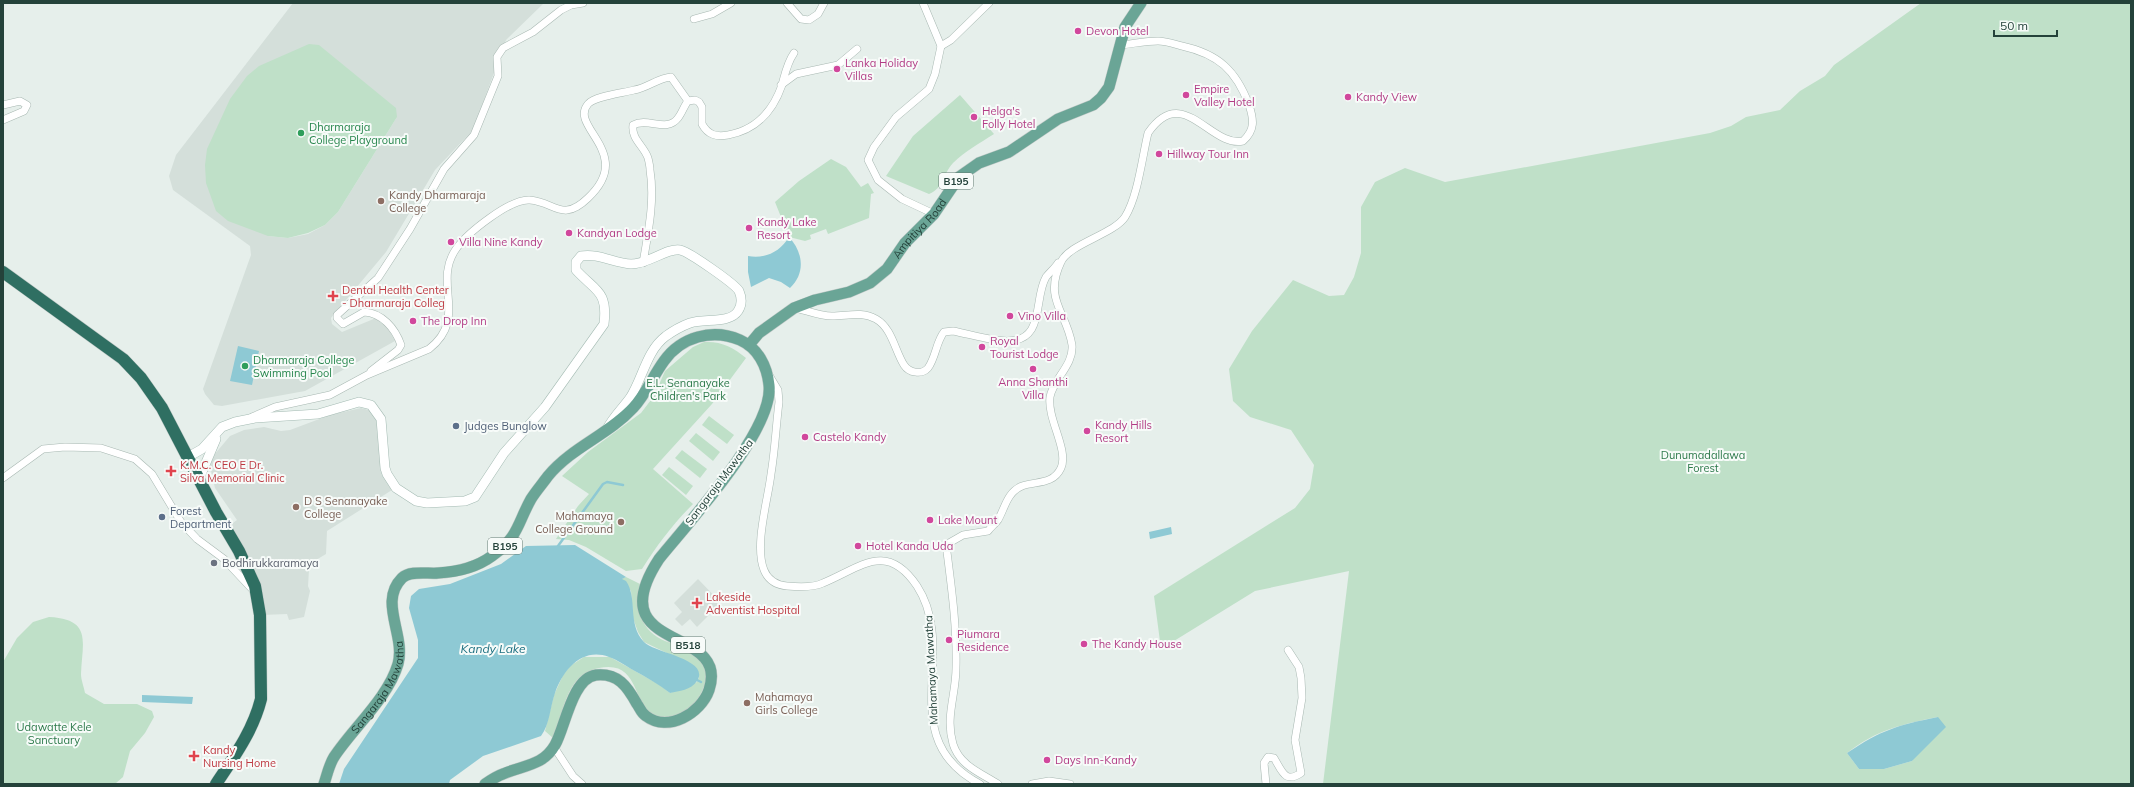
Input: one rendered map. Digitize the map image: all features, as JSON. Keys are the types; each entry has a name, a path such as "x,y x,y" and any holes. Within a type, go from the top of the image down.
{"highway":[{"path":"3,272 111,349 132,367 162,408 216,512 242,556 251,575 256,593 260,630 261,699 258,712 246,739 216,784"}],"main road":[{"name":"Ampitiya Road","path":"749,345 759,333 794,308 815,300 849,292 870,283 887,269 905,243 934,214 959,177 979,163 1009,152 1058,119 1093,105 1101,98 1109,87 1125,27 1141,3"},
{"path":"188,457 202,450 222,427 230,424 248,419 318,414 356,402 371,405 381,419 385,468 396,488 416,501 427,503 465,501 475,497 483,488 504,453 545,407 604,324 605,312 602,297 597,288 576,270 576,262 581,256 589,254 631,264 643,263 671,251 681,250 730,282 739,291 742,304 737,313 730,318 690,323 677,329 657,344 630,397 612,418 607,429"},
{"name":"Sangaraja Mawatha","path":"324,784 332,760 391,683 398,666 400,654 399,637 392,614 392,598 402,577 410,574 439,573 467,568 492,556 507,544 518,529 532,499 554,469 577,449 607,429 634,408 651,385 664,360 681,344 696,337 717,335 739,340 749,345 760,358 765,368 769,387 767,405 761,422 742,456 659,558 645,585 642,603 645,614 652,625 664,633 696,649 707,661 711,678 707,695 699,707 689,716 675,721 656,720 642,713 622,681 612,676 594,676 583,683 576,693 554,747 538,762 502,774 485,784"},
{"path":"199,479 215,440 221,431 230,424"}],"street":[{"path":"367,375 398,350 401,345 399,340 380,316 364,312 343,324 337,318 337,315 378,278 410,228 444,169 474,136 498,76 497,57 503,48 534,32 561,10 571,4 582,3"},
{"path":"694,19 712,14 731,3"},
{"path":"787,3 801,20 809,20 818,14 824,3"},
{"path":"922,3 940,46 935,74 929,89 896,116 874,147 868,160 878,180 902,199 934,214"},
{"path":"940,46 951,40 989,3"},
{"path":"794,308 831,316 863,314 878,320 887,330 905,367 912,372 921,372 928,368 940,338 944,332 953,331 1007,341 1020,339 1029,332 1036,320 1046,278 1061,260 1073,249 1103,233 1124,218 1133,196 1148,133 1160,118 1178,114 1188,117 1235,143 1243,141 1253,128 1251,112 1243,90 1226,66 1213,56 1161,41 1119,45"},
{"path":"781,86 796,74 838,65 857,50"},
{"path":"688,101 695,100 700,102 702,107 702,124 706,131 718,136 730,134 761,120 770,111 794,53"},
{"path":"248,419 275,407 330,395 367,375 429,349 438,342 444,333 450,316 447,278 449,263 456,249 470,232 489,217 518,203 528,200 539,202 561,211 578,206 588,198 604,178 607,162 587,124 584,114 588,104 596,99 638,90 671,77 688,101"},
{"path":"3,105 20,101 27,105 24,111 3,120"},
{"path":"643,263 650,223 652,188 648,158 632,132 633,125 640,122 662,125 672,124 679,118 688,101"},
{"path":"998,784 978,774 964,762 954,745 950,708 956,674 957,630 947,552 949,543 963,535 988,531 997,520 1009,496 1021,486 1051,480 1061,468 1062,455 1051,413 1050,398 1055,383 1068,364 1072,347 1055,302 1054,283 1061,260"},
{"name":"Mahamaya Mawatha","path":"765,368 778,390 779,402 761,545 764,570 771,580 778,585 798,587 822,584 863,563 878,560 893,563 904,571 916,586 927,606 931,634 932,720 936,738 943,752 955,766 970,779 980,784"},
{"path":"3,478 43,449 65,447 101,448 135,459 152,474 181,522 197,539 224,559 256,593"},
{"path":"1266,784 1264,763 1268,756 1274,758 1285,775 1289,778 1294,778 1301,773 1295,740 1302,698 1301,678 1299,667 1288,650"},
{"path":"554,747 573,776 582,784"},
{"path":"1032,784 1049,781 1070,784"}],"shaded area":[{"name":"Kandy Dharmaraja College","path":"293,3 544,3 506,40 473,130 435,170 386,252 331,318 332,324 342,332 376,318 382,318 395,341 305,391 222,406 214,405 205,394 203,389 251,255 250,246 173,190 169,176 176,155","holes":["397,117 338,212 325,225 308,234 288,238 268,236"]},
{"name":"D S Senanayake College","path":"361,408 369,410 376,417 392,490 327,531 326,554 316,560 309,570 308,586 310,591 304,617 289,620 287,614 262,615 230,525 237,520 215,488 210,466 214,455 230,436 244,430 264,427 281,431 290,430 330,415"},
{"name":"Lakeside Adventist Hospital","path":"698,579 721,603 697,627 690,619 682,626 675,619 682,612 674,603"}],"green space":[{"name":"Dunumadallawa Forest","path":"1921,3 2131,3 2131,784 1323,784 1349,571 1255,591 1161,649 1154,596 1295,508 1310,489 1314,465 1291,430 1250,417 1233,401 1229,369 1252,331 1293,280 1329,296 1344,295 1354,277 1361,253 1361,207 1375,182 1405,168 1445,182 1710,133 1731,126 1746,117 1780,110 1800,91 1825,76 1834,65","holes":["1938,717 1912,761 1884,769 1859,769 1847,753 1879,733 1901,725"]},
{"name":"Dharmaraja College Playground","path":"309,44 319,45 396,108 397,117 338,212 325,225 308,233 288,238 268,236 228,221 216,211 206,183 205,165 207,149 230,99 247,76 259,66"},
{"path":"960,95 994,134 973,147 953,163 949,167 938,188 929,194 886,176 913,136"},
{"path":"831,159 846,167 861,187 868,183 874,193 871,194 869,218 828,234 826,229 810,235 811,239 805,241 789,237 775,202 799,181"},
{"name":"E.L. Senanayake Children's Park","path":"704,342 721,344 736,351 746,358 712,404 653,469 693,504 666,535 642,569 626,571 586,547 569,540 556,539 578,506 589,494 562,476 588,452 641,413 654,396 665,371 693,347"},
{"path":"709,416 734,435 727,444 702,425"},
{"path":"696,433 720,452 713,461 689,441"},
{"path":"682,450 707,469 700,478 675,458"},
{"path":"669,467 693,486 686,495 662,475"},
{"path":"626,577 642,585 639,594 639,611 645,625 650,631 665,641 689,650 701,659 708,677 703,689 693,705 683,713 668,717 660,717 654,715 647,709 641,701 628,676 622,670 612,667 595,669 587,672 574,683 566,699 553,738 545,731 554,695 563,675 570,666 584,657 610,657 660,685 670,693 697,682 699,677 673,656 644,642 638,632 633,618 631,591 621,579"},
{"name":"Udawatte Kele Sanctuary","path":"49,617 73,622 79,628 83,643 81,679 85,693 104,704 137,704 152,711 154,717 145,733 130,751 123,777 116,783 3,784 3,662 17,638 33,622"}],"water":[{"path":"789,237 797,249 801,262 799,276 795,282 790,288 781,282 769,278 751,287 748,272 748,256 754,257 772,253 781,247"},
{"name":"Dharmaraja College Swimming Pool","path":"238,346 259,351 252,385 230,381"},
{"path":"1171,527 1172,534 1150,539 1149,532"},
{"name":"Kandy Lake","path":"575,545 626,577 622,579 626,581 630,588 634,619 639,635 644,642 650,646 680,657 696,667 699,673 697,681 685,690 670,693 616,660 599,655 590,655 575,663 563,676 553,698 548,721 541,736 483,756 450,780 449,784 339,784 344,769 418,658 418,640 409,608 411,596 419,589 450,584 501,564 526,546"},
{"path":"142,695 193,697 192,704 142,702"},
{"path":"1938,717 1946,727 1912,761 1884,769 1859,769 1847,753 1890,729"}],"waterway":[{"path":"558,546 603,484 607,482 623,485"},
{"path":"697,680 701,682"}],"place":[{"name":"Devon Hotel","path":"1078,31"},
{"name":"Lanka Holiday Villas","path":"837,69"},
{"name":"Empire Valley Hotel","path":"1186,95"},
{"name":"Kandy View","path":"1348,97"},
{"name":"Helga's Folly Hotel","path":"974,117"},
{"name":"Dharmaraja College Playground","path":"301,133"},
{"name":"Hillway Tour Inn","path":"1159,154"},
{"name":"Kandy Dharmaraja College","path":"381,201"},
{"name":"Kandy Lake Resort","path":"749,228"},
{"name":"Kandyan Lodge","path":"569,233"},
{"name":"Villa Nine Kandy","path":"451,242"},
{"name":"Dental Health Center - Dharmaraja Colleg","path":"333,296"},
{"name":"Vino Villa","path":"1010,316"},
{"name":"The Drop Inn","path":"413,321"},
{"name":"Royal Tourist Lodge","path":"982,347"},
{"name":"Dharmaraja College Swimming Pool","path":"245,366"},
{"name":"Anna Shanthi Villa","path":"1033,369"},
{"name":"Judges Bunglow","path":"456,426"},
{"name":"Kandy Hills Resort","path":"1087,431"},
{"name":"Castelo Kandy","path":"805,437"},
{"name":"K.M.C. CEO E Dr. Silva Memorial Clinic","path":"171,471"},
{"name":"D S Senanayake College","path":"296,507"},
{"name":"Forest Department","path":"162,517"},
{"name":"Lake Mount","path":"930,520"},
{"name":"Mahamaya College Ground","path":"621,522"},
{"name":"Hotel Kanda Uda","path":"858,546"},
{"name":"Bodhirukkaramaya","path":"214,563"},
{"name":"Lakeside Adventist Hospital","path":"697,603"},
{"name":"Piumara Residence","path":"949,640"},
{"name":"The Kandy House","path":"1084,644"},
{"name":"Mahamaya Girls College","path":"747,703"},
{"name":"Kandy Nursing Home","path":"194,756"},
{"name":"Days Inn-Kandy","path":"1047,760"}]}
